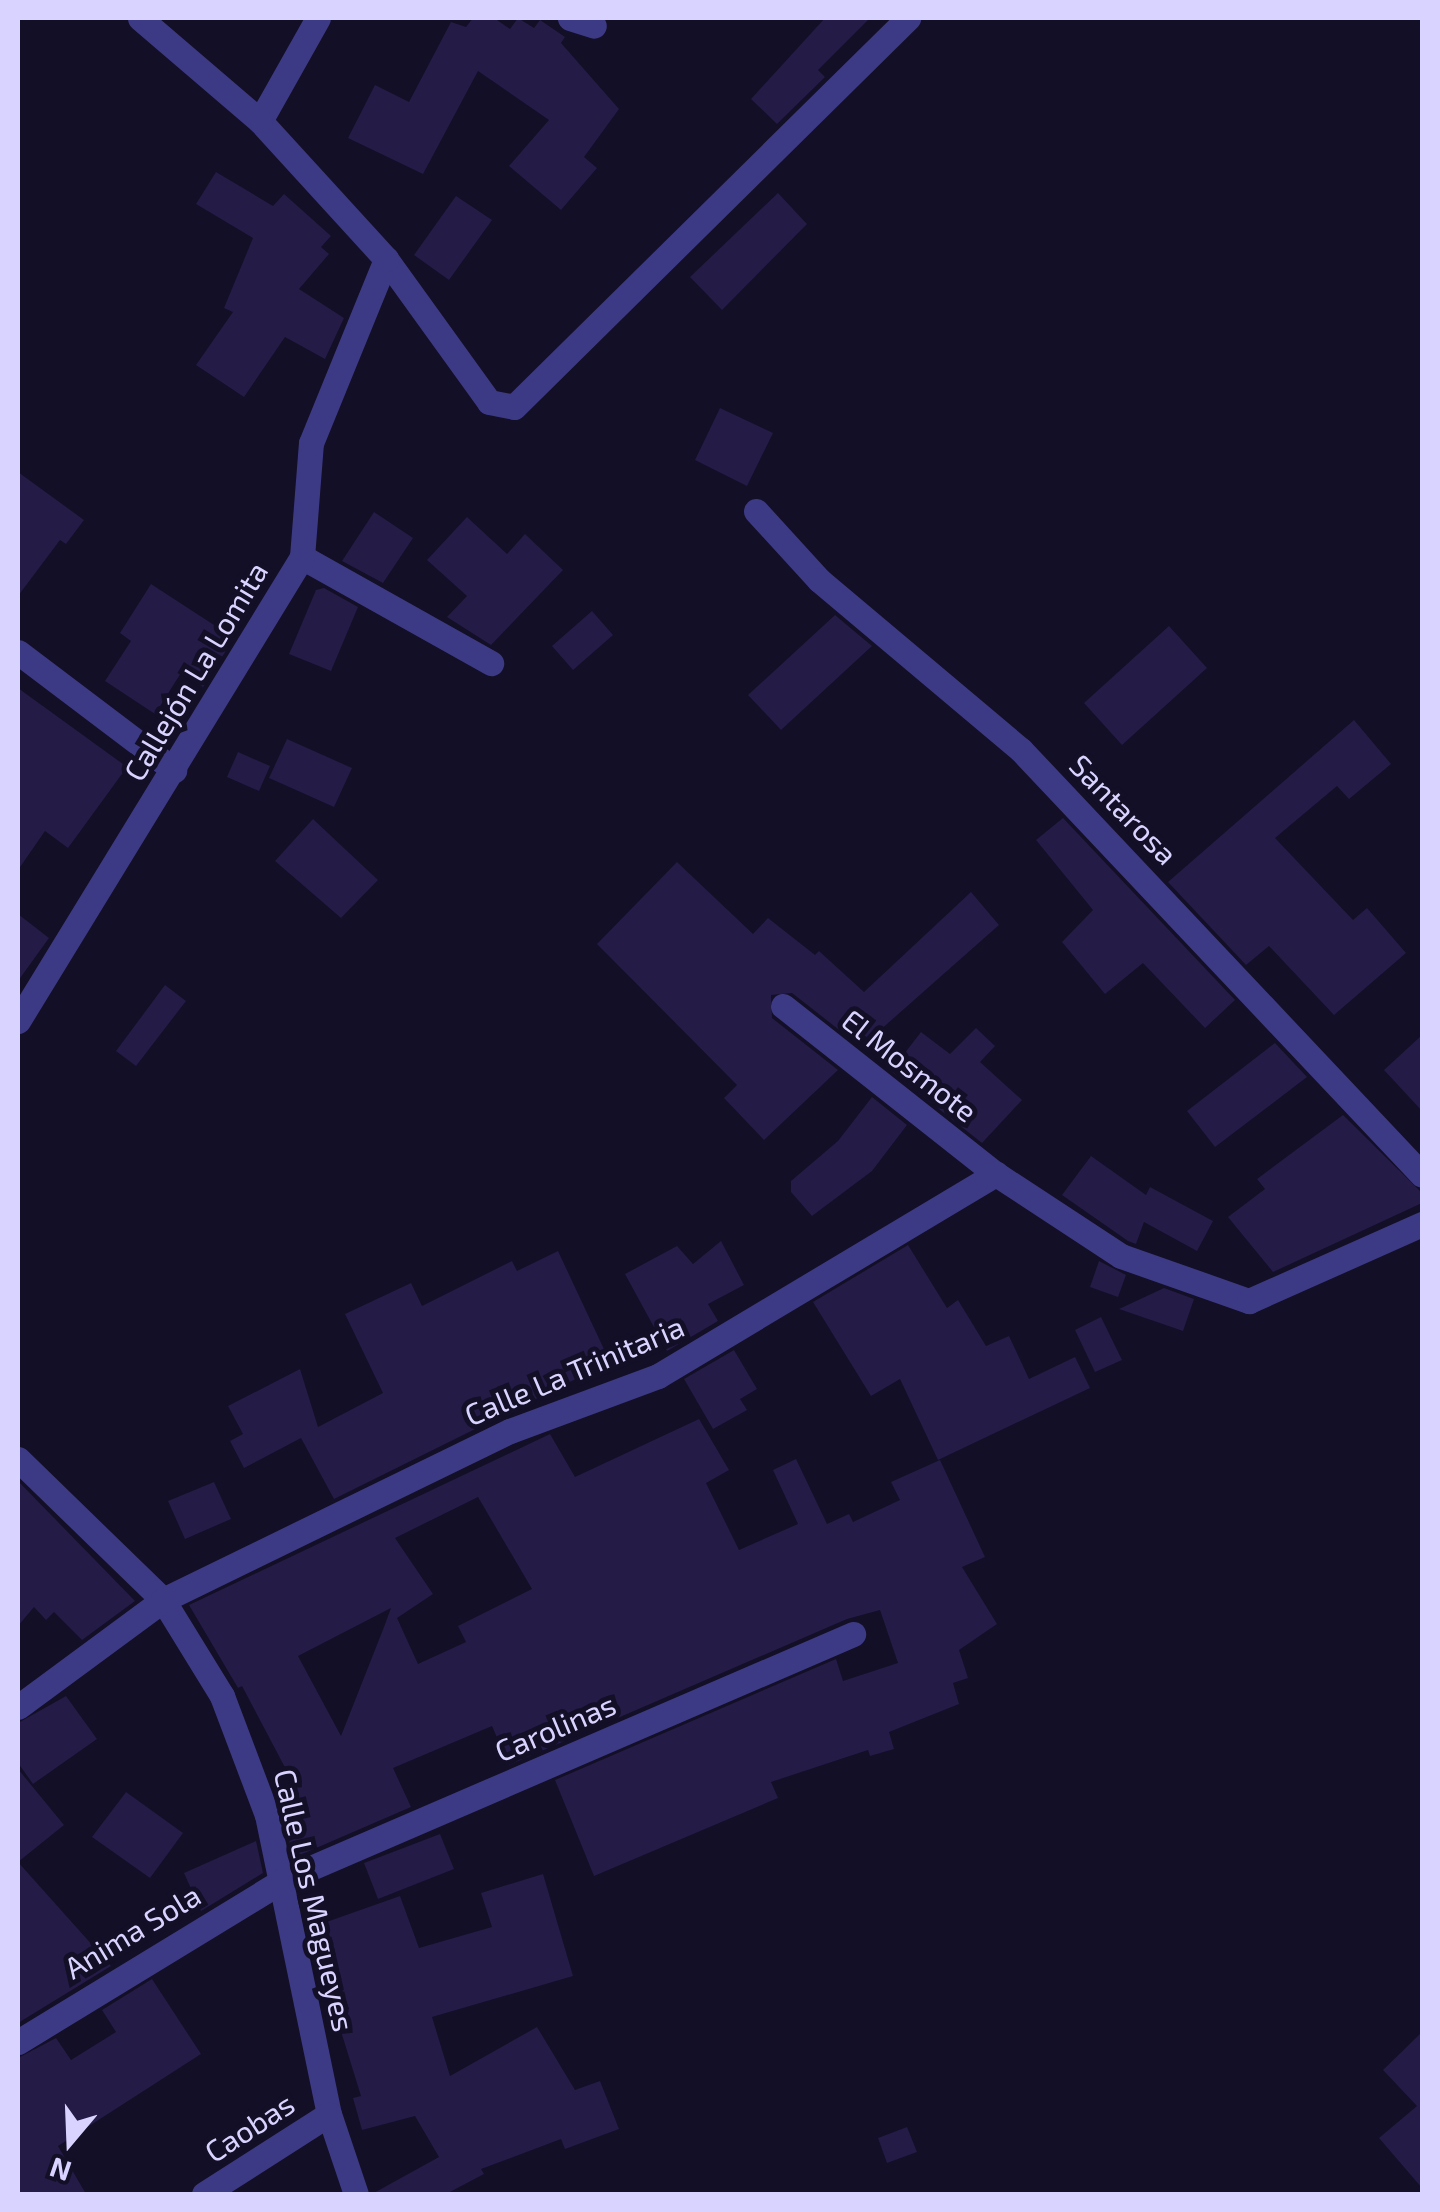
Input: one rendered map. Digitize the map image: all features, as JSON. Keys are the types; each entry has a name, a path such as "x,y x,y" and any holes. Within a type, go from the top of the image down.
{"street":[{"path":"140,18 260,122 386,259 489,402 514,407 903,19"},
{"path":"260,122 318,18"},
{"name":"Callejón La Lomita","path":"19,1012 174,770 302,558 311,443 386,259"},
{"name":"Santarosa","path":"756,511 820,580 1022,750 1422,1175"},
{"path":"302,558 491,663"},
{"path":"18,652 174,770"},
{"name":"El Mosmote","path":"782,1006 996,1174 1120,1256 1249,1302 1422,1224"},
{"name":"Calle La Trinitaria","path":"18,1707 163,1600 510,1430 658,1376 996,1174"},
{"name":"Calle Los Magueyes","path":"18,1459 163,1600 222,1696 248,1756 283,1880 329,2114 356,2194"},
{"name":"Carolinas","path":"283,1880 853,1634"},
{"name":"Anima Sola","path":"18,2042 283,1880"},
{"name":"Caobas","path":"204,2194 329,2114"}],"building":[{"path":"473,18 494,18 510,29 518,18 534,28 540,20 565,37 561,43 619,109 584,157 597,168 561,210 509,166 549,120 478,71 423,174 348,138 375,85 409,102 451,22 466,27"},
{"path":"825,18 870,18 818,70 825,77 777,124 751,99"},
{"path":"216,172 273,206 284,194 331,236 321,247 329,254 299,289 344,318 325,359 285,337 244,397 196,365 233,312 224,308 253,238 196,204"},
{"path":"778,193 807,224 722,310 690,277"},
{"path":"456,196 492,220 449,280 414,255"},
{"path":"720,408 773,433 747,486 695,460"},
{"path":"18,472 84,520 66,544 60,540 18,596"},
{"path":"374,512 413,538 383,583 342,561"},
{"path":"467,517 507,554 525,534 563,570 491,645 447,617 467,596 427,560"},
{"path":"151,584 234,638 203,687 181,673 155,714 105,681 131,641 120,633"},
{"path":"324,588 358,607 331,671 289,654 316,590"},
{"path":"592,611 613,635 573,670 552,646"},
{"path":"835,615 872,646 781,730 748,695"},
{"path":"1169,626 1207,668 1122,745 1084,703"},
{"path":"18,688 127,767 68,848 45,831 18,870"},
{"path":"1354,720 1391,764 1349,799 1337,786 1275,838 1353,920 1367,908 1406,953 1334,1015 1269,946 1246,965 1168,882"},
{"path":"287,739 352,768 334,807 269,778"},
{"path":"238,752 270,766 259,791 227,777"},
{"path":"1063,818 1235,1000 1205,1028 1143,963 1105,994 1062,942 1093,910 1036,840"},
{"path":"313,819 378,880 341,918 275,861"},
{"path":"677,862 753,934 768,918 815,955 819,951 864,992 971,892 999,925 861,1047 792,993 771,995 772,1018 838,1070 764,1140 724,1098 737,1085 597,944"},
{"path":"18,914 49,938 18,981"},
{"path":"165,985 186,1001 136,1066 116,1051"},
{"path":"976,1028 995,1046 980,1062 1022,1100 982,1143 891,1071 921,1032 950,1054"},
{"path":"1422,1035 1422,1111 1384,1070"},
{"path":"1275,1043 1307,1077 1215,1147 1187,1111"},
{"path":"872,1097 907,1125 872,1171 812,1216 791,1192 791,1181 838,1141"},
{"path":"1343,1115 1420,1191 1422,1203 1273,1272 1228,1217 1265,1189 1257,1179"},
{"path":"1091,1156 1146,1195 1150,1187 1213,1221 1197,1251 1144,1222 1136,1244 1128,1241 1062,1195"},
{"path":"721,1241 744,1285 708,1304 718,1321 667,1351 625,1274 677,1246 693,1264"},
{"path":"908,1245 947,1308 958,1300 986,1346 1009,1336 1029,1379 1075,1357 1090,1388 938,1460 900,1379 871,1396 813,1302"},
{"path":"558,1251 610,1362 334,1499 301,1438 244,1468 230,1441 243,1434 228,1406 300,1369 318,1427 383,1393 345,1314 411,1283 422,1306 512,1261 517,1271"},
{"path":"1099,1261 1126,1275 1118,1297 1090,1287"},
{"path":"1164,1288 1194,1299 1183,1331 1119,1309"},
{"path":"1101,1317 1122,1360 1095,1372 1075,1330"},
{"path":"734,1350 757,1389 740,1399 747,1410 713,1429 684,1379"},
{"path":"699,1419 729,1470 706,1483 739,1550 798,1524 773,1470 796,1459 827,1524 849,1514 853,1522 900,1500 891,1482 940,1460 985,1557 962,1567 997,1624 959,1650 968,1678 953,1683 959,1704 889,1732 894,1749 870,1756 868,1750 771,1782 778,1798 594,1876 555,1780 836,1659 843,1681 898,1663 880,1610 847,1619 509,1765 492,1726 393,1768 411,1807 293,1858 286,1827 291,1824 281,1802 299,1794 242,1686 238,1688 189,1605 550,1434 575,1477","holes":["478,1497 532,1589 458,1626 466,1642 418,1664 397,1618 433,1594 395,1538","391,1608 384,1627 341,1736 298,1656"]},
{"path":"18,1481 135,1601 82,1640 54,1612 46,1620 34,1607 18,1626"},
{"path":"214,1482 231,1519 185,1539 168,1501"},
{"path":"66,1696 97,1739 33,1784 18,1763 18,1723"},
{"path":"18,1769 64,1825 18,1862"},
{"path":"126,1792 183,1833 150,1878 92,1837"},
{"path":"440,1834 454,1869 378,1899 364,1863"},
{"path":"256,1841 263,1873 201,1911 184,1873"},
{"path":"18,1862 111,1966 18,2023"},
{"path":"543,1874 573,1976 432,2017 450,2076 537,2027 575,2090 600,2081 619,2129 565,2149 561,2139 481,2169 484,2174 446,2194 372,2194 439,2157 415,2116 362,2130 353,2098 361,2096 335,2012 349,2009 318,1925 400,1896 419,1948 492,1927 481,1893"},
{"path":"152,1979 201,2054 58,2146 86,2194 18,2194 18,2058 56,2038 71,2060 116,2032 102,2010"},
{"path":"1422,2032 1422,2188 1379,2138 1417,2106 1383,2070"},
{"path":"907,2127 917,2152 887,2163 878,2138"}]}
